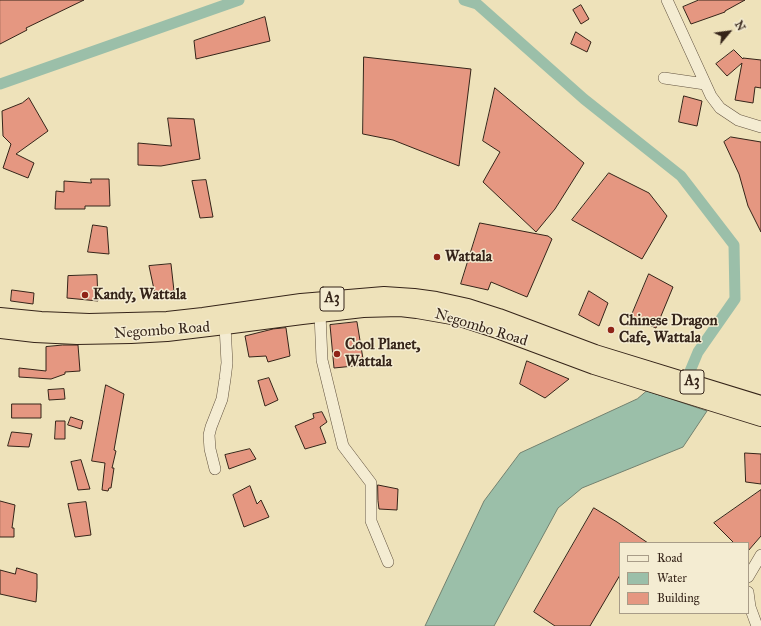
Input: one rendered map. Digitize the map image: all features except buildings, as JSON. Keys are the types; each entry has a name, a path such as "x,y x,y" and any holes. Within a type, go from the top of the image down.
{"highway":[{"name":"Negombo Road","path":"0,330 77,336 167,333 225,326 372,296 414,296 457,304 499,317 595,353 653,377 727,400 761,404"},
{"name":"Negombo Road","path":"0,316 41,320 88,322 167,320 301,302 319,307"},
{"name":"Negombo Road","path":"727,400 761,418"}],"street":[{"path":"667,0 711,96 720,108 738,120 761,126"},
{"path":"664,78 705,84"},
{"path":"319,307 322,360 343,446 370,483 371,521 388,562"},
{"path":"215,469 208,435 222,400 227,363 225,326"},
{"path":"749,575 761,555"},
{"path":"749,599 757,626"}],"water":[{"path":"647,391 707,411 683,447 582,488 558,508 494,626 425,626 484,501 520,453 637,399"}],"waterway":[{"path":"0,84 239,0"},
{"path":"464,0 477,4 584,99 681,176 734,245 735,299 698,352 683,388"}],"place":[{"name":"Wattala","path":"437,257"},
{"name":"Kandy, Wattala","path":"85,295"},
{"name":"Chinese Dragon Cafe, Wattala","path":"611,330"},
{"name":"Cool Planet, Wattala","path":"337,354"}]}
